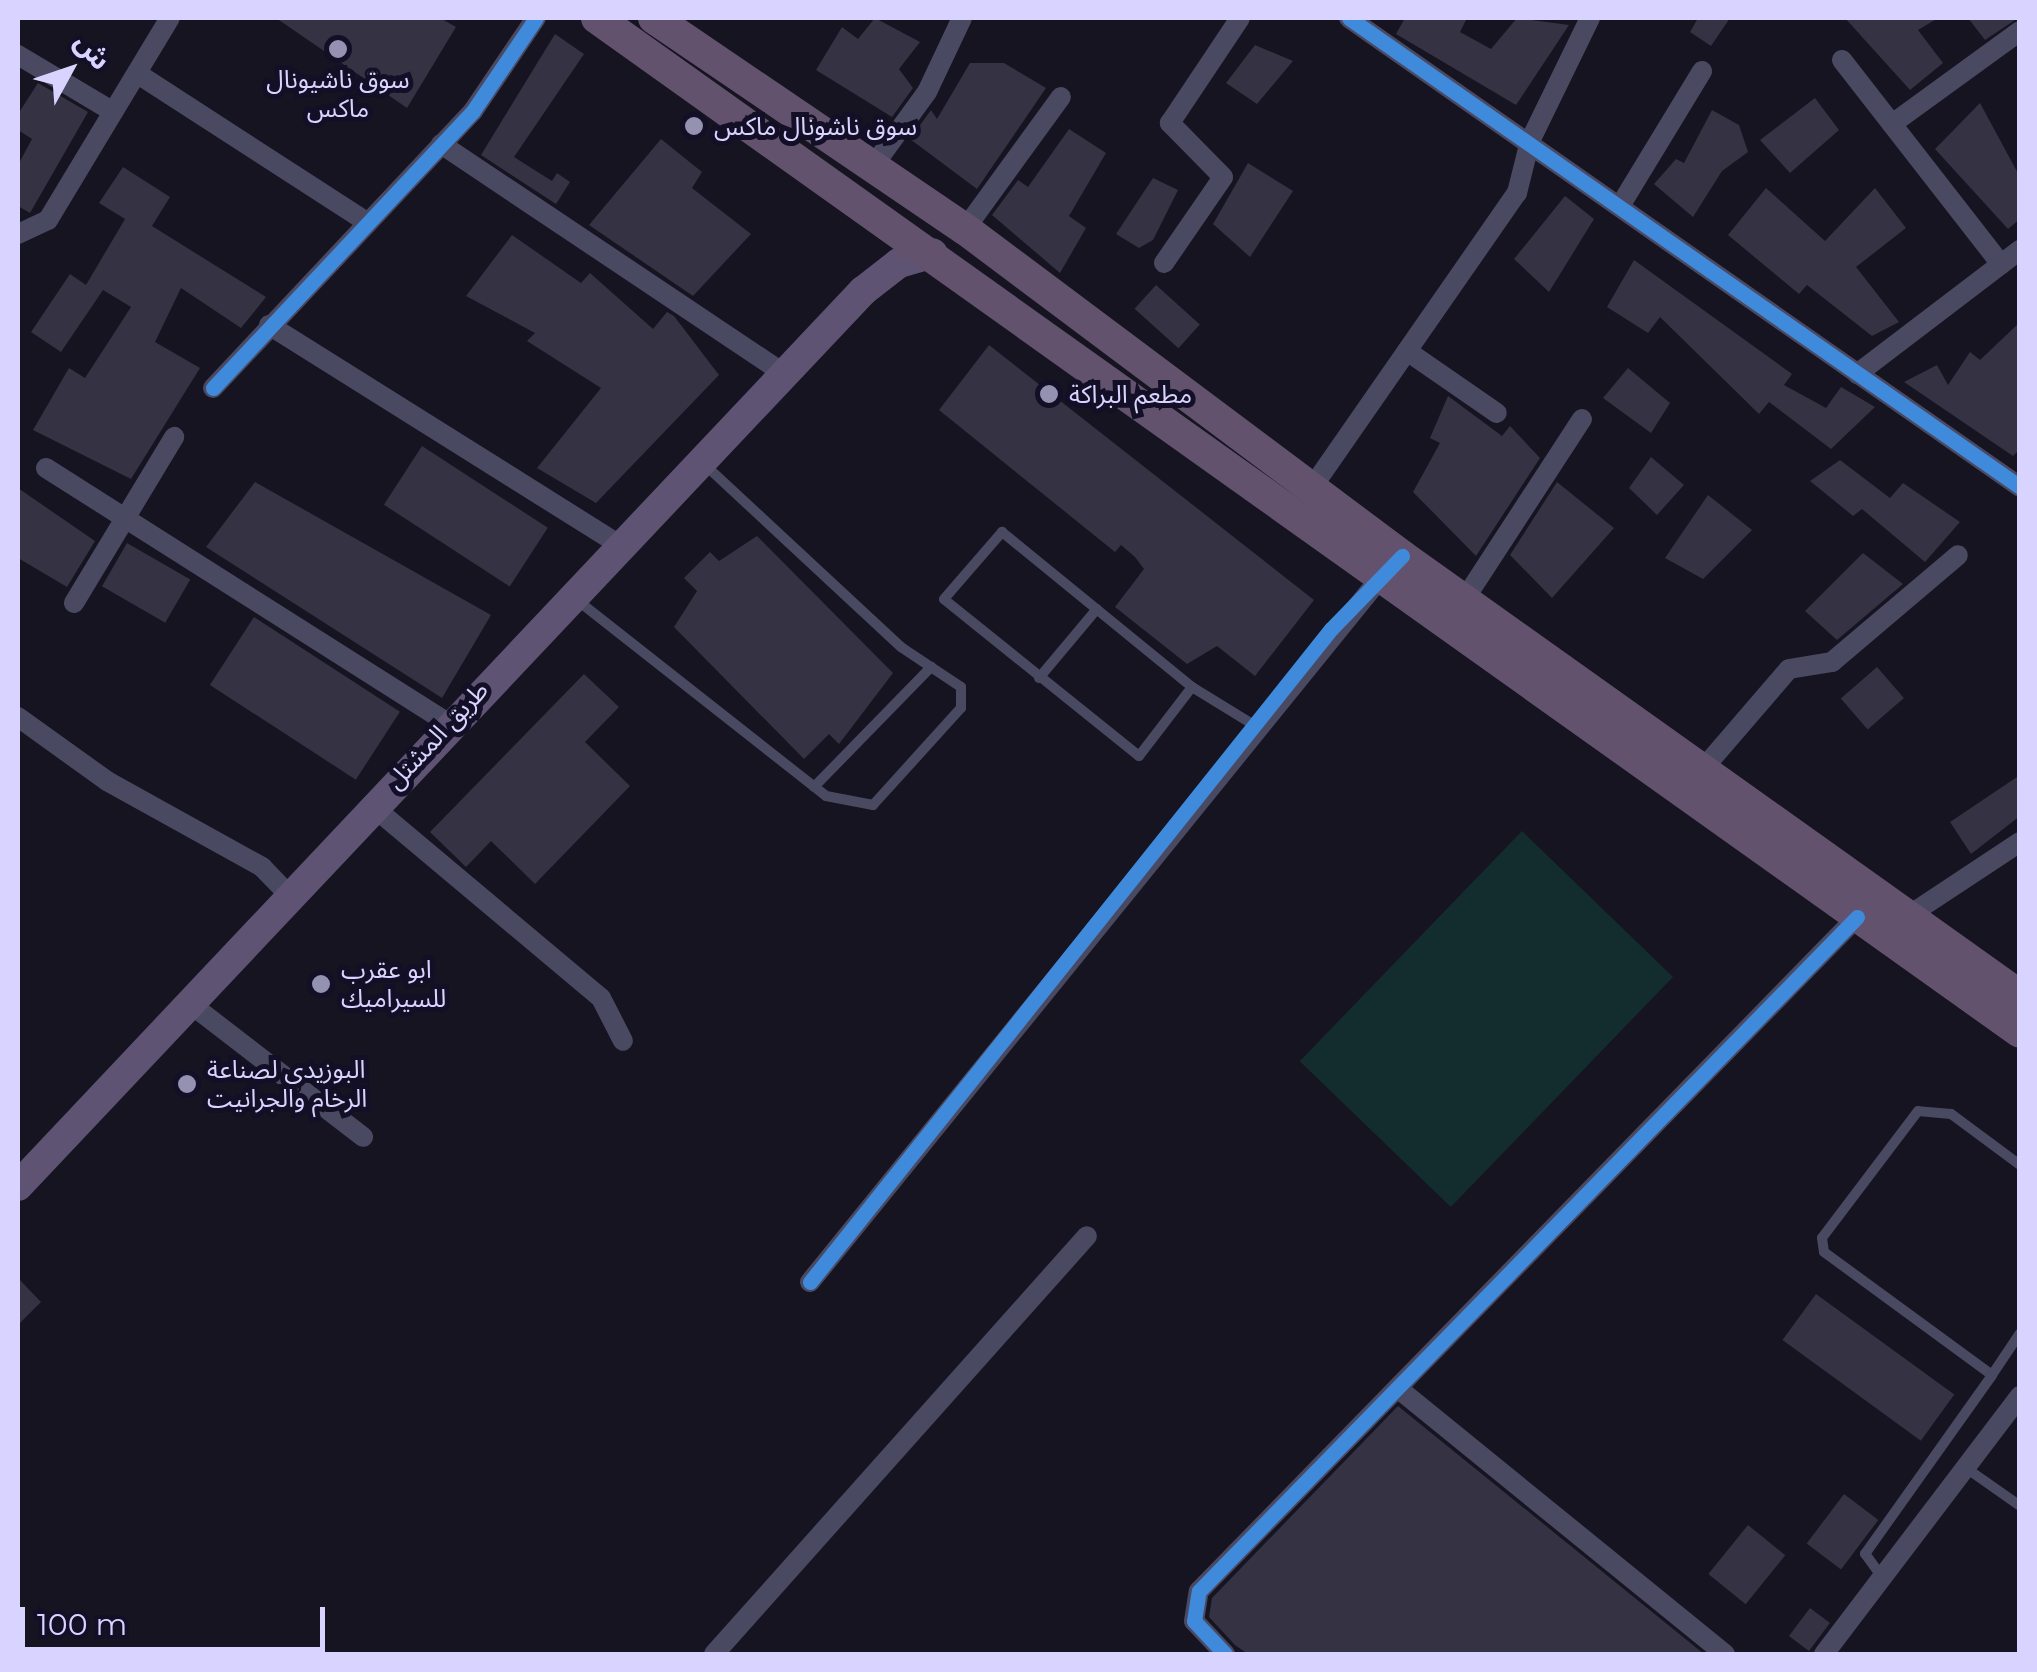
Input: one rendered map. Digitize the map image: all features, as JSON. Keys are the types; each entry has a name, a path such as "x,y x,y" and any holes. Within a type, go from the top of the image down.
{"highway":[{"path":"598,18 1390,566 1857,917 2020,1032"},
{"path":"662,20 871,169 965,229 1311,488 1390,566 1464,600 2020,996"}],"main road":[{"name":"طريق المشتل","path":"863,291 883,256 886,220"},
{"name":"طريق المشتل","path":"24,1168 188,1002 616,543 786,374 863,291 899,263 933,253"}],"street":[{"path":"18,234 48,220 170,18"},
{"path":"213,388 364,220 441,144 536,18"},
{"path":"871,169 928,92 962,18"},
{"path":"1164,263 1223,177 1170,123 1240,18"},
{"path":"1348,18 1530,140 2020,487"},
{"path":"1311,488 1517,194 1530,140 1590,18"},
{"path":"1892,124 2017,37"},
{"path":"18,55 112,111"},
{"path":"1842,60 2002,264"},
{"path":"1620,206 1702,71"},
{"path":"138,74 364,220"},
{"path":"965,229 1062,97"},
{"path":"441,144 786,374"},
{"path":"1857,374 2020,250"},
{"path":"269,325 616,543"},
{"path":"1407,351 1497,413"},
{"path":"1464,600 1582,420"},
{"path":"74,603 174,437"},
{"path":"46,468 126,514 448,723"},
{"path":"1702,770 1790,669 1832,662 1958,555"},
{"path":"810,1282 1390,566"},
{"path":"18,717 107,781 262,866 288,894"},
{"path":"371,805 601,998 623,1041"},
{"path":"1908,916 2020,842"},
{"path":"1225,1654 1194,1621 1199,1590 1400,1390 1857,917"},
{"path":"188,1002 362,1136"},
{"path":"714,1654 1087,1236"},
{"path":"1400,1390 1725,1654"},
{"path":"1824,1654 2020,1396"}],"lane":[{"path":"569,594 814,787 873,805 961,708 960,687 931,667 700,460"},
{"path":"1192,687 1144,756 944,602 995,532 1192,687 1256,727"},
{"path":"1039,678 1096,609"},
{"path":"814,787 931,667"},
{"path":"1992,1375 1824,1252 1822,1238 1918,1112 1951,1114 2020,1165"},
{"path":"1882,1578 1865,1554 2020,1333"},
{"path":"1966,1468 2020,1506"}],"green space":[{"path":"1522,831 1673,977 1451,1207 1300,1061"}],"building":[{"path":"276,18 440,18 456,27 407,108"},
{"path":"875,18 920,42 899,69 913,88 892,117 816,70 842,27 858,39"},
{"path":"1405,18 1467,18 1460,32 1491,49 1517,18 1569,25 1516,105 1396,34"},
{"path":"1698,18 1730,18 1711,46 1690,32"},
{"path":"1845,18 1938,18 1918,30 1943,63 1910,90"},
{"path":"1968,18 2018,18 1985,40"},
{"path":"555,34 584,54 514,157 552,181 557,173 570,182 556,204 481,155"},
{"path":"1255,45 1293,61 1257,104 1226,83"},
{"path":"970,63 1004,63 1046,88 977,189 910,139 931,110 937,119"},
{"path":"38,83 88,112 30,213 18,206 18,165 32,139 18,130 18,114"},
{"path":"1815,98 1839,130 1790,173 1760,140"},
{"path":"1980,103 2020,177 2020,219 2008,229 1935,149"},
{"path":"1712,110 1739,125 1748,152 1722,171 1693,217 1654,184 1676,159 1684,163"},
{"path":"1069,129 1106,153 1069,216 1086,228 1060,273 992,215 1018,180 1028,187"},
{"path":"661,139 702,172 692,188 751,234 693,296 589,225"},
{"path":"1248,163 1293,191 1250,257 1213,224"},
{"path":"123,167 170,197 152,226 266,297 241,328 181,288 155,342 200,368 131,479 33,430 69,368 85,378 131,307 103,290 61,352 31,332 70,274 86,285 125,219 99,203"},
{"path":"1153,178 1178,190 1153,240 1139,248 1116,234"},
{"path":"1766,188 1825,241 1875,188 1906,228 1856,267 1899,322 1872,336 1807,285 1799,294 1728,235"},
{"path":"1565,196 1594,219 1549,292 1514,259"},
{"path":"512,235 581,283 590,273 653,329 667,312 674,316 719,375 596,503 537,468 601,388 527,341 535,333 466,296"},
{"path":"1634,260 1792,374 1784,385 1826,408 1841,387 1875,407 1831,449 1769,402 1759,414 1660,317 1648,333 1607,307"},
{"path":"1156,285 1200,324 1178,348 1135,309"},
{"path":"2020,322 2020,449 2013,456 1904,382 1937,365 1948,385 1970,352 1980,360"},
{"path":"989,345 1314,600 1255,676 1217,646 1187,664 1115,607 1144,569 1135,557 1121,545 1115,552 939,410"},
{"path":"1628,368 1670,403 1651,433 1603,398"},
{"path":"1448,396 1502,436 1510,426 1540,458 1476,556 1413,492 1440,443 1430,438"},
{"path":"422,446 548,528 510,586 384,505"},
{"path":"1651,457 1684,485 1657,515 1629,488"},
{"path":"1840,460 1890,498 1903,483 1960,522 1925,562 1862,509 1853,516 1810,481"},
{"path":"255,482 491,615 442,698 206,547"},
{"path":"1557,482 1614,528 1552,598 1510,555"},
{"path":"18,488 95,541 67,587 18,558"},
{"path":"1708,495 1752,530 1703,579 1665,558"},
{"path":"757,536 893,673 839,744 829,734 804,759 674,627 697,591 684,578 710,552 719,561"},
{"path":"127,543 190,580 165,623 102,586"},
{"path":"1863,553 1903,584 1837,640 1805,611"},
{"path":"254,617 400,712 356,780 210,685"},
{"path":"1877,667 1904,698 1868,729 1841,698"},
{"path":"584,674 619,707 585,742 630,786 535,884 491,841 466,867 430,832"},
{"path":"2020,775 2020,816 1971,854 1950,822"},
{"path":"18,1278 41,1302 18,1325"},
{"path":"1816,1294 1954,1395 1921,1441 1782,1340"},
{"path":"1398,1406 1704,1654 1248,1654 1235,1645 1209,1617 1212,1598"},
{"path":"1844,1494 1878,1520 1841,1569 1807,1544"},
{"path":"1748,1525 1785,1555 1746,1604 1708,1574"},
{"path":"1810,1608 1830,1623 1809,1651 1789,1636"}],"cycle path":[{"path":"213,388 473,111 536,18"},
{"path":"1349,18 2020,487"},
{"path":"810,1282 1331,629 1402,556"},
{"path":"1225,1654 1194,1621 1199,1591 1857,917"}],"place":[{"name":"سوق ناشيونال ماكس","path":"338,49"},
{"name":"سوق ناشونال ماكس","path":"694,126"},
{"name":"مطعم البراكة","path":"1049,394"},
{"name":"ابو عقرب للسيراميك","path":"321,984"},
{"name":"البوزيدي لصناعة الرخام والجرانيت","path":"187,1084"}]}
